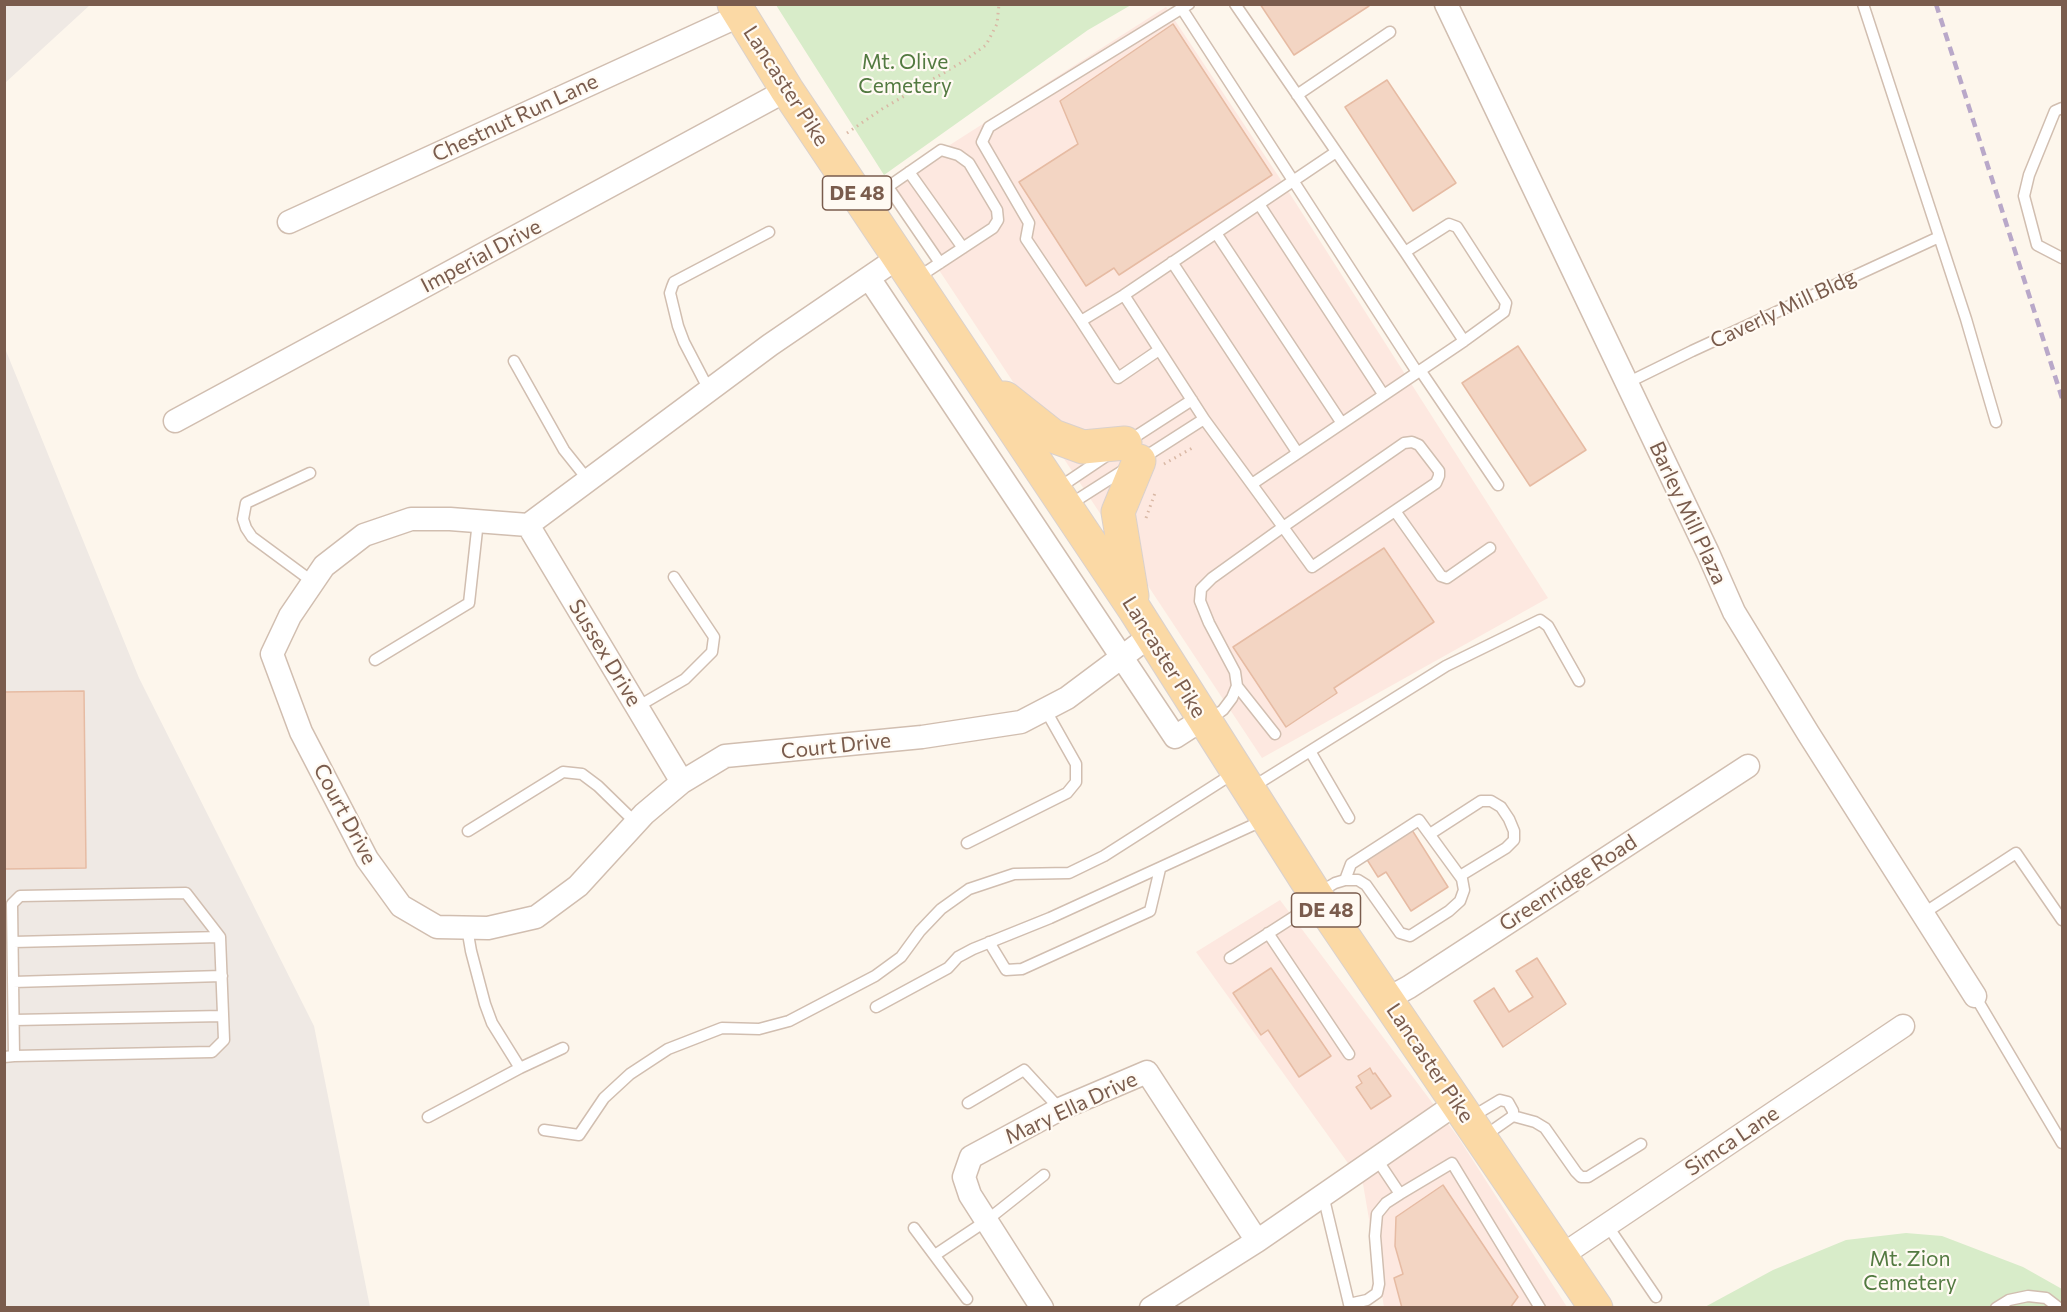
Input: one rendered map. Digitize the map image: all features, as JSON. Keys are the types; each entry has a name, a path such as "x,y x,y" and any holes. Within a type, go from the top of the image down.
{"main road":[{"name":"Lancaster Pike","path":"737,10 826,148 876,195 982,381 1143,623 1317,897 1596,1308"},
{"path":"982,381 1053,435 1083,447 1142,459 1118,512 1143,623"}],"street":[{"name":"Barley Mill Plaza","path":"1446,4 1628,383 1734,612 1975,996"},
{"name":"Chestnut Run Lane","path":"289,222 737,10"},
{"name":"Imperial Drive","path":"175,422 787,90"},
{"path":"528,525 770,345 869,278 918,267"},
{"path":"869,278 1175,736 1204,721"},
{"name":"Court Drive","path":"528,525 411,519 364,535 324,566 290,615 272,654 301,732 367,859 401,906 437,927 488,928 536,917 578,886 636,823 682,782 725,756 922,737 1021,722 1067,698 1121,658 1143,623"},
{"name":"Sussex Drive","path":"528,525 682,782"},
{"name":"Greenridge Road","path":"1387,999 1409,987 1748,766"},
{"name":"Simca Lane","path":"1561,1256 1903,1026"},
{"name":"Mary Ella Drive","path":"1042,1308 970,1195 964,1177 971,1157 1060,1109 1147,1072 1257,1241"},
{"path":"1151,1308 1257,1241 1376,1158 1468,1120"}],"lane":[{"path":"1235,4 1464,340"},
{"path":"1863,4 1940,237 1996,422"},
{"path":"1159,350 1118,378 1026,239 1029,223 982,142 989,127 1185,7 1293,181 1418,371 1498,485"},
{"path":"1297,95 1390,32"},
{"path":"2062,108 2055,111 2029,175 2024,196 2037,245 2062,258"},
{"path":"876,195 940,150 958,155 969,163 997,210 998,220 993,228 963,248 918,267"},
{"path":"1081,321 1336,152"},
{"path":"909,172 963,248"},
{"path":"1259,204 1383,394"},
{"path":"1252,484 1504,312 1506,303 1457,227 1449,224 1406,252"},
{"path":"709,390 678,326 670,293 672,287 674,282 769,232"},
{"path":"1216,233 1341,422"},
{"name":"Caverly Mill Bldg","path":"1628,383 1692,351 1940,237"},
{"path":"1172,262 1297,452"},
{"path":"1124,294 1204,419 1252,484 1283,527 1312,567 1436,483 1439,471 1419,446 1412,442 1404,443 1283,527 1212,578 1201,589 1200,601 1235,672 1237,686 1275,734"},
{"path":"514,361 564,450 588,480"},
{"path":"1061,498 1142,459 1192,400"},
{"path":"1061,498 1142,459 1204,419"},
{"path":"310,473 246,503 243,519 252,537 313,582"},
{"path":"1395,511 1441,576 1447,578 1490,548"},
{"path":"375,660 469,603 478,521"},
{"path":"637,707 684,679 712,652 714,637 674,577"},
{"path":"544,1130 579,1135 604,1098 630,1074 668,1048 722,1028 759,1029 789,1021 875,976 901,957 941,909 969,889 1014,874 1070,873 1243,781 1310,751 1446,666 1540,620 1548,626 1579,681"},
{"path":"1204,721 1223,710 1237,686"},
{"path":"967,843 1067,793 1076,782 1076,764 1045,709"},
{"path":"1310,751 1349,818"},
{"path":"468,831 563,772 582,774 598,786 636,823"},
{"path":"1430,834 1480,801 1491,801 1500,807 1509,819 1514,831 1514,840 1506,848 1460,876"},
{"path":"876,1007 948,968 958,957 974,949 1050,918 1267,819"},
{"path":"1230,958 1335,883 1345,880 1358,880 1366,885 1400,933 1410,936 1449,911 1460,901 1464,890 1460,876 1419,820 1351,864 1345,880"},
{"path":"1924,913 2016,853 2062,921"},
{"path":"989,942 1006,970 1022,969 1150,911 1160,869"},
{"path":"186,893 220,937 224,1040 212,1052 9,1056 14,1020 12,904 20,896 122,896 186,893"},
{"path":"467,928 484,1004 492,1023 520,1068"},
{"path":"1268,933 1349,1054"},
{"path":"13,942 220,937"},
{"path":"13,982 222,976"},
{"path":"1975,996 2062,1143"},
{"path":"14,1020 223,1016"},
{"path":"428,1117 563,1048"},
{"path":"968,1103 1024,1070 1060,1109"},
{"path":"1468,1120 1500,1100 1508,1102 1513,1111 1512,1116"},
{"path":"1468,1120 1512,1116 1535,1122 1545,1128 1581,1177 1588,1177 1641,1144"},
{"path":"1376,1158 1400,1194"},
{"path":"1322,1194 1349,1306 1367,1300 1377,1293 1379,1284 1375,1236 1377,1214 1386,1203 1452,1163 1540,1308"},
{"path":"935,1255 986,1221 1044,1175"},
{"path":"1607,1225 1656,1297"},
{"path":"914,1227 967,1299"},
{"path":"1996,1308 2009,1300 2028,1296 2046,1298 2059,1308"}],"path":[{"path":"826,148 882,109 922,88 986,45 997,24 999,4"},
{"path":"1142,459 1165,463 1194,447"},
{"path":"1142,526 1156,492"}],"shaded area":[{"path":"5,4 90,4 90,5 5,83"},
{"path":"1166,7 1283,183 1548,598 1262,758 884,187"},
{"path":"4,346 139,678 314,1026 370,1307 5,1307"},
{"path":"1280,900 1458,1137 1567,1307 1384,1307 1363,1184 1196,952"}],"green space":[{"name":"Mt. Olive Cemetery","path":"776,5 1131,5 1088,30 884,175"},
{"name":"Mt. Zion Cemetery","path":"1906,1233 1942,1236 2023,1267 2062,1289 2062,1307 1703,1308 1773,1270 1846,1240"}],"building":[{"path":"1260,4 1368,4 1369,6 1294,55"},
{"path":"1173,24 1272,175 1119,275 1114,268 1086,286 1019,182 1078,144 1060,101"},
{"path":"1387,80 1456,183 1413,211 1345,107"},
{"path":"1518,346 1586,450 1530,486 1462,383"},
{"path":"1384,548 1434,622 1334,688 1337,693 1286,727 1233,647"},
{"path":"84,691 86,868 4,869 4,692"},
{"path":"1412,830 1448,887 1411,911 1386,872 1378,877 1366,858"},
{"path":"1537,958 1566,1004 1503,1047 1474,1001 1494,988 1509,1012 1533,997 1516,971"},
{"path":"1271,968 1331,1056 1299,1077 1268,1030 1261,1035 1233,993"},
{"path":"1370,1068 1391,1096 1371,1109 1356,1087 1362,1083 1358,1076"},
{"path":"1443,1185 1518,1297 1510,1308 1402,1308 1394,1278 1403,1274 1395,1246 1396,1217"}],"railway":[{"path":"1936,4 2062,398"}]}
